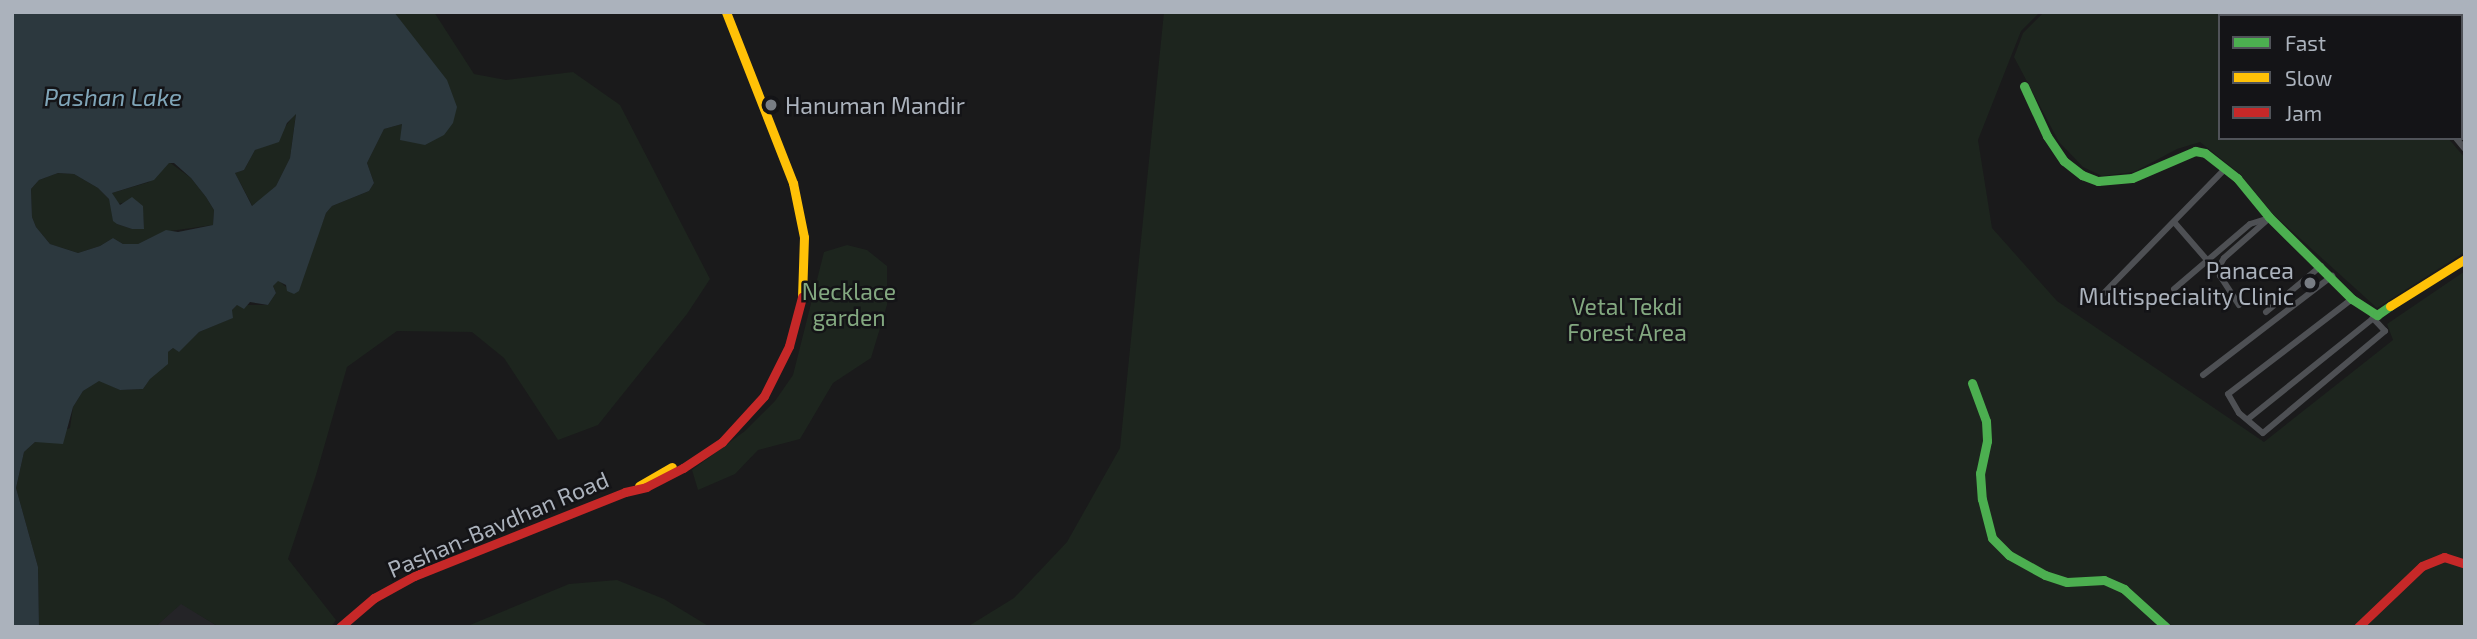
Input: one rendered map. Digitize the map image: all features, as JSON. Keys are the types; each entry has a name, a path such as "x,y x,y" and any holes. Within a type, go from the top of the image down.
{"street":[{"name":"Pashan-Bavdhan Road","path":"340,627 374,598 414,576 639,486 725,437 764,396 789,346 806,276 804,237 793,183 726,12"},
{"path":"2024,86 2047,136 2064,161 2089,179 2132,178 2199,151 2237,178 2270,218 2332,276 2351,299 2375,317 2385,331 2263,433 2239,413 2228,394 2351,299"},
{"path":"2100,297 2225,169"},
{"path":"2174,289 2250,224 2270,218"},
{"path":"2239,305 2220,276 2220,265 2224,258 2270,218"},
{"path":"2174,222 2207,260"},
{"path":"2248,419 2375,317 2465,259"},
{"path":"2266,312 2321,266"},
{"path":"2203,375 2332,276"},
{"path":"1972,383 1986,421 1987,442 1980,473 1982,499 1992,538 2008,555 2045,575 2067,582 2104,580 2124,589 2165,627"},
{"path":"2358,627 2422,566 2444,557 2465,564"}],"shaded area":[{"path":"181,603 219,627 155,627"}],"green space":[{"path":"394,12 434,12 474,74 506,80 573,72 620,105 710,279 687,314 598,425 558,440 504,358 472,332 397,331 347,367 288,559 336,620 331,627 219,627 181,604 155,627 39,627 38,567 16,488 24,452 35,442 70,428 73,407 83,391 99,380 120,390 143,389 168,352 173,348 179,351 199,332 232,318 232,310 237,305 268,305 276,293 273,286 278,280 294,294 326,213 332,206 369,191 374,183 367,163 384,129 402,124 401,140 416,42"},
{"name":"Vetal Tekdi Forest Area","path":"1164,12 2040,12 2021,31 1978,140 1992,228 2057,301 2264,442 2393,340 2387,324 2465,271 2465,627 967,627 1014,598 1067,542 1120,448"},
{"path":"2044,12 2342,12 2344,14 2218,14 2218,140 2450,140 2465,158 2465,252 2377,308 2273,214 2240,174 2200,142 2177,149 2134,172 2102,176 2083,167 2059,142 2014,57 2023,33"},
{"path":"2465,12 2465,141 2463,14 2429,14"},
{"path":"296,113 290,158 276,186 253,207 235,173 244,170 255,150 273,142"},
{"path":"169,162 191,178 206,197 214,210 213,225 163,232 138,244 123,244 113,238 100,246 78,253 50,244 36,227 32,217 31,189 39,180 58,173 74,174 98,188 109,199 117,224 132,229 144,229 143,214 127,202 117,204 112,193 149,182"},
{"name":"Necklace garden","path":"847,245 867,250 887,266 887,305 871,358 833,383 800,439 758,450 735,474 698,490 692,470 745,431 775,401 793,375 824,252"},
{"path":"617,580 664,599 710,627 465,627 569,584"}],"water":[{"name":"Pashan Lake","path":"12,12 394,12 447,80 457,107 453,123 444,135 425,145 400,140 402,124 384,129 367,163 374,183 369,191 332,206 326,213 299,291 294,294 287,291 286,285 278,281 273,286 276,293 268,305 250,302 244,309 237,305 232,310 233,318 199,332 179,352 173,348 168,352 168,364 150,379 143,389 120,390 99,381 83,391 73,407 63,444 35,442 24,452 16,488 38,567 39,627 12,627","holes":["296,114 290,158 276,186 252,206 235,173 244,170 255,150 279,142 287,123","169,163 174,163 191,178 206,197 214,210 213,225 178,232 166,230 138,244 123,244 113,238 100,246 78,253 50,244 36,227 32,217 31,189 39,180 58,173 74,174 98,188 109,199 113,221 117,224 132,229 144,229 143,206 132,197 120,205 112,193 154,180"]}],"traffic: fast":[{"path":"2024,86 2047,136 2064,161 2082,175 2098,181 2132,178 2195,151 2205,153 2237,178 2269,217 2352,299 2377,315 2390,306"},
{"path":"1972,383 1986,421 1987,441 1980,473 1982,499 1992,538 2009,555 2045,575 2067,582 2104,580 2124,589 2166,627"}],"traffic: slow":[{"path":"726,12 793,183 804,237 802,297"},
{"path":"2390,306 2465,259"},
{"path":"639,486 672,467"}],"traffic: jam":[{"path":"340,627 374,598 414,576 625,492 646,487 683,468 722,442 764,396 789,346 802,297"},
{"path":"2358,627 2422,566 2444,557 2465,564"}],"place":[{"name":"Hanuman Mandir","path":"771,105"},
{"name":"Panacea Multispeciality Clinic","path":"2310,283"}]}
